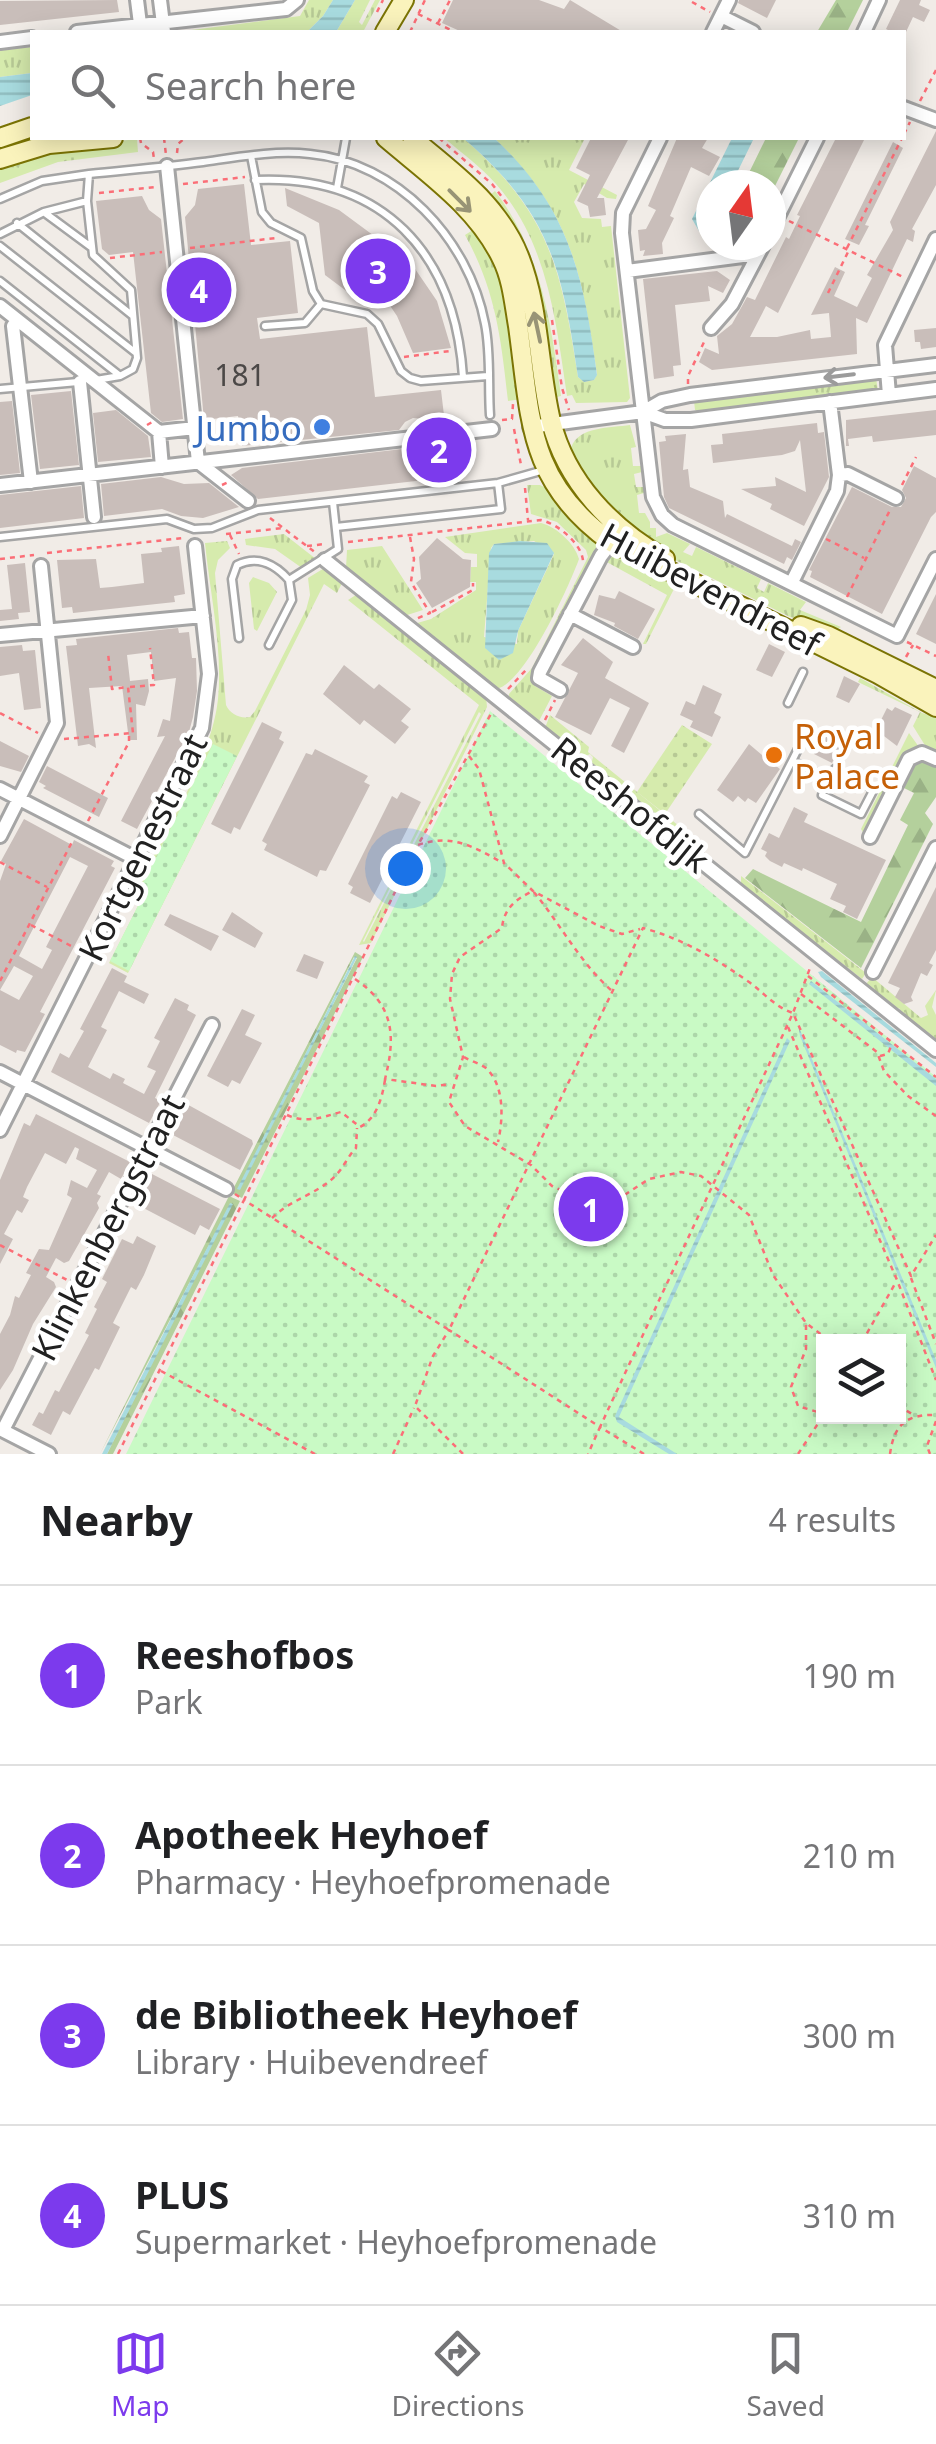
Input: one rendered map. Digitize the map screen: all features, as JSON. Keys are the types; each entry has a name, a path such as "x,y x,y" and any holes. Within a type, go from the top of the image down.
{"street":[{"path":"137,0 140,29 286,8 296,0"},
{"path":"160,0 163,27"},
{"path":"390,28 404,0"},
{"path":"714,30 729,0"},
{"path":"865,30 879,0"},
{"path":"721,16 749,30"},
{"path":"0,42 30,38"},
{"path":"909,111 936,120"},
{"path":"0,138 30,128"},
{"path":"0,159 48,144 91,140"},
{"name":"Huibevendreef","path":"388,140 466,207 502,260 514,298 530,427 546,469 574,511 936,707"},
{"name":"Huibevendreef","path":"414,140 476,192 510,237 528,284 552,424 565,460 617,536 936,689"},
{"path":"659,140 623,213 653,498 662,516 897,636 936,560"},
{"path":"786,200 816,140"},
{"path":"167,166 198,462 248,501"},
{"path":"889,395 885,344 936,239"},
{"path":"627,271 697,260"},
{"path":"710,328 732,304 755,260"},
{"path":"0,306 87,381 154,426 194,428"},
{"path":"18,320 13,326 31,482"},
{"path":"530,427 643,412 662,401 690,395 936,365"},
{"path":"87,381 94,517"},
{"path":"643,412 665,420 690,420 936,389"},
{"path":"690,395 690,420"},
{"path":"792,582 837,491 839,475 830,402"},
{"path":"0,485 491,422"},
{"path":"154,426 162,467"},
{"path":"839,475 848,474 896,498"},
{"path":"560,690 539,678 570,614 617,536"},
{"name":"Kortgenestraat","path":"0,1130 202,728 209,674 195,542"},
{"name":"Reeshofdijk","path":"325,560 936,1050"},
{"path":"0,836 51,740 57,711 41,566"},
{"path":"570,614 633,647"},
{"path":"0,635 203,616"},
{"path":"870,837 909,759 922,753 936,759"},
{"path":"0,788 138,860"},
{"path":"873,972 936,848"},
{"name":"Klinkenbergstraat","path":"1,1430 212,1025"},
{"path":"0,1072 226,1189"},
{"path":"1,1430 43,1453"}],"lane":[{"path":"338,188 346,140"},
{"path":"0,199 42,181 251,156 305,153 342,161 400,189 437,222 452,243 485,324 491,422"},
{"path":"251,156 262,212 270,224 298,236 305,246 312,291 321,304 367,314 378,324 401,370 410,378 488,376"},
{"path":"0,389 87,381 120,376 133,369 137,354 129,285 98,260 93,249 86,201 89,174"},
{"path":"254,180 304,181 338,188 393,219 426,253 445,287 458,328 464,377"},
{"path":"0,234 44,212 86,201"},
{"path":"44,212 93,249"},
{"path":"17,223 134,316"},
{"path":"0,246 137,354"},
{"path":"0,281 120,376"},
{"path":"266,326 305,323 321,304"},
{"path":"0,537 167,519 194,529 228,524 258,510 498,483 565,460"},
{"path":"336,528 501,510 498,483"},
{"path":"289,580 338,548 334,502"},
{"path":"238,638 232,573 245,562 269,564 289,580 292,600 269,645"},
{"path":"788,703 803,672"},
{"path":"700,814 745,852 799,747"},
{"path":"792,761 827,778"},
{"path":"835,769 874,789 862,814 822,795 827,778 835,769"}],"path":[{"path":"411,30 425,0"},
{"path":"438,24 450,0"},
{"path":"692,2 721,16"},
{"path":"418,14 445,30"},
{"path":"909,111 936,70"},
{"path":"164,140 167,166"},
{"path":"828,293 901,140"},
{"path":"786,220 914,282"},
{"path":"98,260 298,236"},
{"path":"690,395 688,376 710,328"},
{"path":"395,358 462,350"},
{"path":"842,608 916,457"},
{"path":"222,485 231,481"},
{"path":"212,535 284,528 307,546 542,520 556,525 582,550 582,562"},
{"path":"228,524 233,547 245,562"},
{"path":"410,534 414,559 411,582 430,612"},
{"path":"816,534 866,559"},
{"path":"0,559 195,542"},
{"path":"406,624 473,590 473,583"},
{"path":"897,636 936,656"},
{"path":"108,653 112,689 154,684 150,648"},
{"path":"118,1454 418,845 499,698 529,666"},
{"path":"0,713 51,740 134,733 128,687"},
{"path":"539,730 560,690"},
{"path":"0,981 130,742 128,733"},
{"path":"468,755 479,768 504,864"},
{"path":"418,845 449,838 469,844 504,864 558,921 584,965 612,992"},
{"path":"0,862 48,888"},
{"path":"820,1334 806,1324 773,1275 749,1214 712,1188 702,1176 681,1172 649,1179 626,1194 582,1200 552,1186 531,1165 465,1126 456,1115 449,1102 463,1057 450,1000 452,974 460,957 502,928 503,916 516,898 533,892 622,934 643,928 670,936 714,957 768,996 778,1008 793,1013 911,1276 936,1344"},
{"path":"30,924 89,955"},
{"path":"393,1454 433,1356 531,1165 643,928"},
{"path":"588,1454 793,1013 816,952"},
{"path":"807,975 936,1077"},
{"path":"353,978 374,992 386,1008 390,1056 378,1106 366,1124 358,1127"},
{"path":"800,993 844,1026 878,1057 884,1071 908,1096 936,1116"},
{"path":"787,1026 936,1380"},
{"path":"878,1057 888,1054 893,1044"},
{"path":"463,1057 487,1070 499,1094 503,1120 498,1144"},
{"path":"385,1079 436,1086 453,1083"},
{"path":"286,1114 310,1120 342,1112 358,1127"},
{"path":"272,1218 296,1198 338,1174 341,1163 356,1148 358,1127"},
{"path":"226,1189 644,1454"},
{"path":"911,1276 936,1235"},
{"path":"0,1244 78,1285"},
{"path":"867,1334 897,1280"},
{"path":"806,1324 806,1349 792,1387 798,1406 816,1412"},
{"path":"160,1370 315,1454"},
{"path":"415,1406 463,1454"},
{"path":"906,1411 915,1416"},
{"path":"890,1454 898,1425 915,1416 936,1415"},
{"path":"930,1454 927,1446 936,1421"},
{"path":"798,1454 820,1424"}],"green space":[{"path":"309,0 333,0 309,30 192,30 300,16"},
{"path":"355,0 370,0 359,22 362,25 375,0 380,0 364,30 337,30"},
{"path":"836,0 863,0 848,30 818,30"},
{"path":"30,47 30,73 0,77 0,50"},
{"path":"137,140 138,152 58,162 0,183 0,163 55,148"},
{"path":"446,140 465,140 492,165 533,218 557,273 578,377 584,382 594,380 597,374 585,305 569,246 540,191 496,140 584,140 569,170 617,195 616,199 607,198 584,184 574,202 582,218 601,219 602,227 611,226 630,398 627,402 576,403 572,395 567,396 559,340 538,257 514,207 478,166"},
{"path":"765,140 798,140 783,170 750,170"},
{"path":"495,191 523,238 542,289 561,396 557,397 554,390 544,320 489,196"},
{"path":"479,226 502,270 522,399 508,401 490,296 465,235"},
{"path":"876,378 878,391 701,413 695,410 694,401"},
{"path":"630,425 636,447 631,448 633,466 641,466 642,472 634,474 636,487 644,487 644,493 637,495 639,513 645,513 650,528 656,528 656,537 667,533 690,544 683,552 692,556 696,547 761,579 757,588 764,592 768,583 806,602 800,610 841,627 832,633 788,616 663,554 594,496 566,448 588,432"},
{"path":"527,485 550,490 599,546 533,675 535,686 552,696 539,721 509,699 509,694 532,668 588,557 586,550 557,522 531,514"},
{"path":"541,523 564,537 579,559 532,653 507,683 496,689 414,624 431,619 476,590 476,582 470,582 471,567 477,567 477,554 465,553 445,537","holes":["534,541 554,554 518,631 517,644 484,637 494,544"]},
{"path":"284,534 316,559 302,568 275,549 246,545 245,539"},
{"path":"227,541 230,548 218,560 215,573 226,705 239,716 250,717 255,711 306,610 310,595 308,578 326,567 343,581 337,593 324,584 128,973 109,963 147,888 139,883 186,794 214,722 219,661 205,543"},
{"path":"382,546 423,610 404,616 346,568 347,550"},
{"path":"617,553 825,657 676,585 643,644 667,595 603,560"},
{"path":"253,577 269,583 277,592 257,631 249,583"},
{"path":"359,593 486,696 487,707 371,943 359,945 479,705 348,600","holes":["479,712 481,714 364,942"]},
{"path":"860,678 936,717 936,751 926,747 913,726 920,712 858,682"},
{"path":"490,711 936,1077 936,1454 126,1454"},
{"path":"550,715 589,747 588,752 679,826 675,832 591,765 590,754 582,758 545,728"},
{"path":"682,725 712,744 665,814 637,792"},
{"path":"909,733 919,747 906,753 864,834 861,829"},
{"path":"213,744 237,756 129,971 110,961 147,888 142,885"},
{"path":"924,759 936,763 936,797 925,813 933,824 861,968 745,878 753,869 861,922 908,825 900,820 914,793 902,787 913,765"},
{"path":"741,876 866,973 862,979 741,885"},
{"path":"355,952 363,957 242,1198 231,1193","holes":["354,957 357,958 238,1189"]},
{"path":"872,977 921,1018 928,1015 925,1006 936,990 932,1007 936,1015 936,1041 904,1016 906,1012 903,1015 866,984"},
{"path":"229,1196 240,1201 113,1454 107,1454 231,1203 100,1454"}],"water":[{"path":"333,0 355,0 337,30 309,30"},
{"path":"30,73 30,96 0,106 0,77"},
{"path":"465,140 496,140 540,190 556,217 569,246 586,306 597,375 594,380 584,382 578,377 566,304 547,244 515,191"},
{"path":"731,140 753,140 738,170 716,170"},
{"path":"547,543 554,553 518,631 513,653 499,660 485,648 489,553 494,544"},
{"path":"355,956 240,1190 237,1189"},
{"path":"822,971 936,1063 936,1067 821,977 818,972"},
{"path":"811,981 936,1079 936,1086 809,984"},
{"path":"798,1025 936,1360 936,1368 800,1036"},
{"path":"787,1038 790,1041 619,1417 677,1454 669,1454 617,1422 615,1416"},
{"path":"230,1203 233,1204 107,1454 102,1454"}],"building":[{"path":"117,0 119,12 0,25 0,1"},
{"path":"453,0 539,0 564,9 570,0 620,30 458,30 442,23"},
{"path":"776,0 767,18 738,3"},
{"path":"900,0 921,0 919,5 930,10 924,22 913,17 906,32 886,29"},
{"path":"936,131 936,185 912,229 913,242 907,239 867,323 856,318 857,354 712,370 699,362 705,348 719,354 717,336 732,324 747,297 755,300 775,260 786,260 786,237 789,239 835,140 864,140 778,313 766,306 750,337 777,337 810,330 811,339 831,337 829,313 811,315 835,267 845,272 834,296 857,307 872,278 867,275 893,230 890,222"},
{"path":"590,140 628,140 597,198 604,198 606,215 590,217 588,206 577,201 590,175 576,168"},
{"path":"676,140 707,140 702,148 720,157 712,170 691,167 670,216 674,218 662,243 663,254 643,256 645,250 640,251 638,230 646,229 656,210 648,206"},
{"path":"893,142 903,148 859,245 845,239"},
{"path":"244,184 251,245 290,241 298,313 257,318 260,339 367,327 375,397 441,390 445,424 432,426 424,419 413,418 399,430 242,446 238,416 204,420 185,217 195,205 198,189"},
{"path":"285,188 339,210 381,241 404,265 409,260 437,301 451,348 413,353 397,316 378,288 361,302 325,275 319,223 287,206"},
{"path":"142,196 149,210 161,219 183,419 162,422 151,413 133,252 109,255 102,249 96,201"},
{"path":"717,271 730,280 723,293 708,286 710,301 675,305 681,365 673,366 674,376 654,379 643,279"},
{"path":"936,328 936,347 921,349 920,342 915,342 914,330"},
{"path":"71,391 79,465 40,469 31,395"},
{"path":"12,401 20,473 0,475 0,402"},
{"path":"116,410 148,436 151,457 98,462 93,413"},
{"path":"936,410 936,435 873,442 872,436 848,439 846,446 846,420"},
{"path":"817,423 818,433 824,432 829,477 804,526 741,489 776,486 775,477 806,492 800,440 795,451 782,455 713,463 711,445 723,444 722,434"},
{"path":"686,434 683,470 688,469 690,487 723,501 725,518 727,514 792,546 795,539 801,542 792,560 787,557 784,564 669,508 664,497 659,442 666,441 665,436"},
{"path":"447,444 451,477 258,499 231,475 242,468 402,449 420,456 433,446"},
{"path":"914,466 936,478 936,512 882,614 810,577 809,570 852,487 892,507 901,507 906,498 902,490"},
{"path":"161,477 184,484 209,483 239,507 203,518 162,509 104,516 101,484"},
{"path":"81,486 84,518 0,528 0,495"},
{"path":"437,538 463,559 471,560 470,587 432,608 416,583 421,579 419,557"},
{"path":"179,546 185,594 174,596 175,602 73,613 72,607 62,608 57,560 96,559 100,588 112,587 144,583 141,554"},
{"path":"25,563 30,612 18,613 19,619 0,621 0,610 12,609 7,565"},
{"path":"619,591 655,609 638,639 614,626 615,623 594,615 599,595 615,599"},
{"path":"936,594 936,644 916,634"},
{"path":"178,628 179,633 189,632 192,658 196,658 193,717 189,732 137,829 121,821 165,736 157,737 163,719 170,721 176,678 154,681 151,652 127,655 130,681 148,679 145,706 136,704 137,740 129,740 122,686 89,688 96,748 89,744 78,746 66,646 77,645 76,639"},
{"path":"583,638 613,662 605,678 649,703 624,753 611,746 630,708 610,698 591,735 555,717 578,673 561,665"},
{"path":"769,644 785,652 772,677 756,670"},
{"path":"22,645 23,651 35,650 41,708 24,710 19,673 0,676 0,647"},
{"path":"344,665 374,689 379,684 411,709 401,721 409,727 395,744 364,720 360,725 323,694"},
{"path":"844,676 860,684 849,703 836,697"},
{"path":"703,685 722,694 714,713 721,717 712,737 690,727 693,721 680,715 686,701 695,705"},
{"path":"895,707 912,715 897,746 876,730 887,708 892,711"},
{"path":"262,722 282,732 279,739 284,742 240,830 234,827 231,834 211,824"},
{"path":"825,732 843,741 832,763 814,754"},
{"path":"0,741 29,756 21,772 0,766"},
{"path":"749,744 762,755 768,747 782,758 776,766 780,769 756,803 748,798 745,802 738,796 733,802 717,790"},
{"path":"315,749 368,776 364,782 370,785 326,871 320,870 317,877 264,850 267,844 262,841 306,753 312,755"},
{"path":"47,766 108,798 99,817 43,788 46,786 39,782"},
{"path":"401,792 421,802 370,903 350,893 353,887 348,884 392,796 397,799"},
{"path":"794,807 808,814 804,822 886,860 857,919 843,912 846,906 830,899 837,884 803,868 802,871 784,863 782,867 770,861 761,849 769,833 779,838"},
{"path":"24,819 72,845 74,840 114,861 111,866 115,868 40,1012 45,1014 25,1052 16,1053 0,1045 0,990 0,881 6,864 1,861","holes":["70,857 88,866 46,947 52,950 42,969 19,956","14,966 33,976 19,1000 0,990"]},
{"path":"936,887 936,950 929,963 933,965 927,976 921,973 911,997 913,1001 904,1004 895,997 900,988 888,983"},
{"path":"232,912 263,933 255,948 222,930"},
{"path":"170,914 219,936 211,951 164,925"},
{"path":"304,954 324,962 317,979 296,971"},
{"path":"112,968 127,976 124,982 149,994 144,1004 119,991 101,1027 107,1030 88,1067 110,1079 113,1073 144,1094 156,1071 147,1067 160,1041 154,1038 175,998 189,1005 187,1010 196,1015 155,1098 161,1101 149,1123 51,1072 60,1053 69,1058"},
{"path":"242,1009 255,1015 245,1035 262,1043 240,1084 232,1080 228,1087 207,1076"},
{"path":"183,1102 252,1140 240,1170 173,1135 181,1119 176,1116"},
{"path":"36,1114 130,1162 121,1179 109,1172 97,1194 101,1196 99,1208 69,1261 64,1263 56,1258 46,1277 56,1287 0,1390 0,1334 15,1296 19,1298 31,1275 26,1273 39,1249 49,1250 72,1198 67,1195 71,1180 87,1188 97,1170 76,1159 79,1149 75,1147 66,1164 45,1153 23,1197 29,1200 22,1213 17,1210 4,1234 13,1239 0,1264 0,1180 24,1123 30,1126"},
{"path":"152,1174 220,1209 209,1230 200,1225 195,1235 132,1202"},
{"path":"137,1236 156,1246 144,1275 136,1290 131,1287 113,1323 120,1327 99,1370 95,1368 70,1415 63,1411 51,1435 32,1425 39,1412 43,1414 55,1390 59,1392 89,1335 85,1333 107,1282 102,1279 122,1239 133,1244"}],"place":[{"name":"de Bibliotheek Heyhoef","path":"378,271"},
{"name":"PLUS","path":"199,290"},
{"name":"Jumbo","path":"322,427"},
{"name":"Apotheek Heyhoef","path":"439,450"},
{"name":"Royal Palace","path":"774,755"},
{"name":"Reeshofbos","path":"591,1209"}]}
